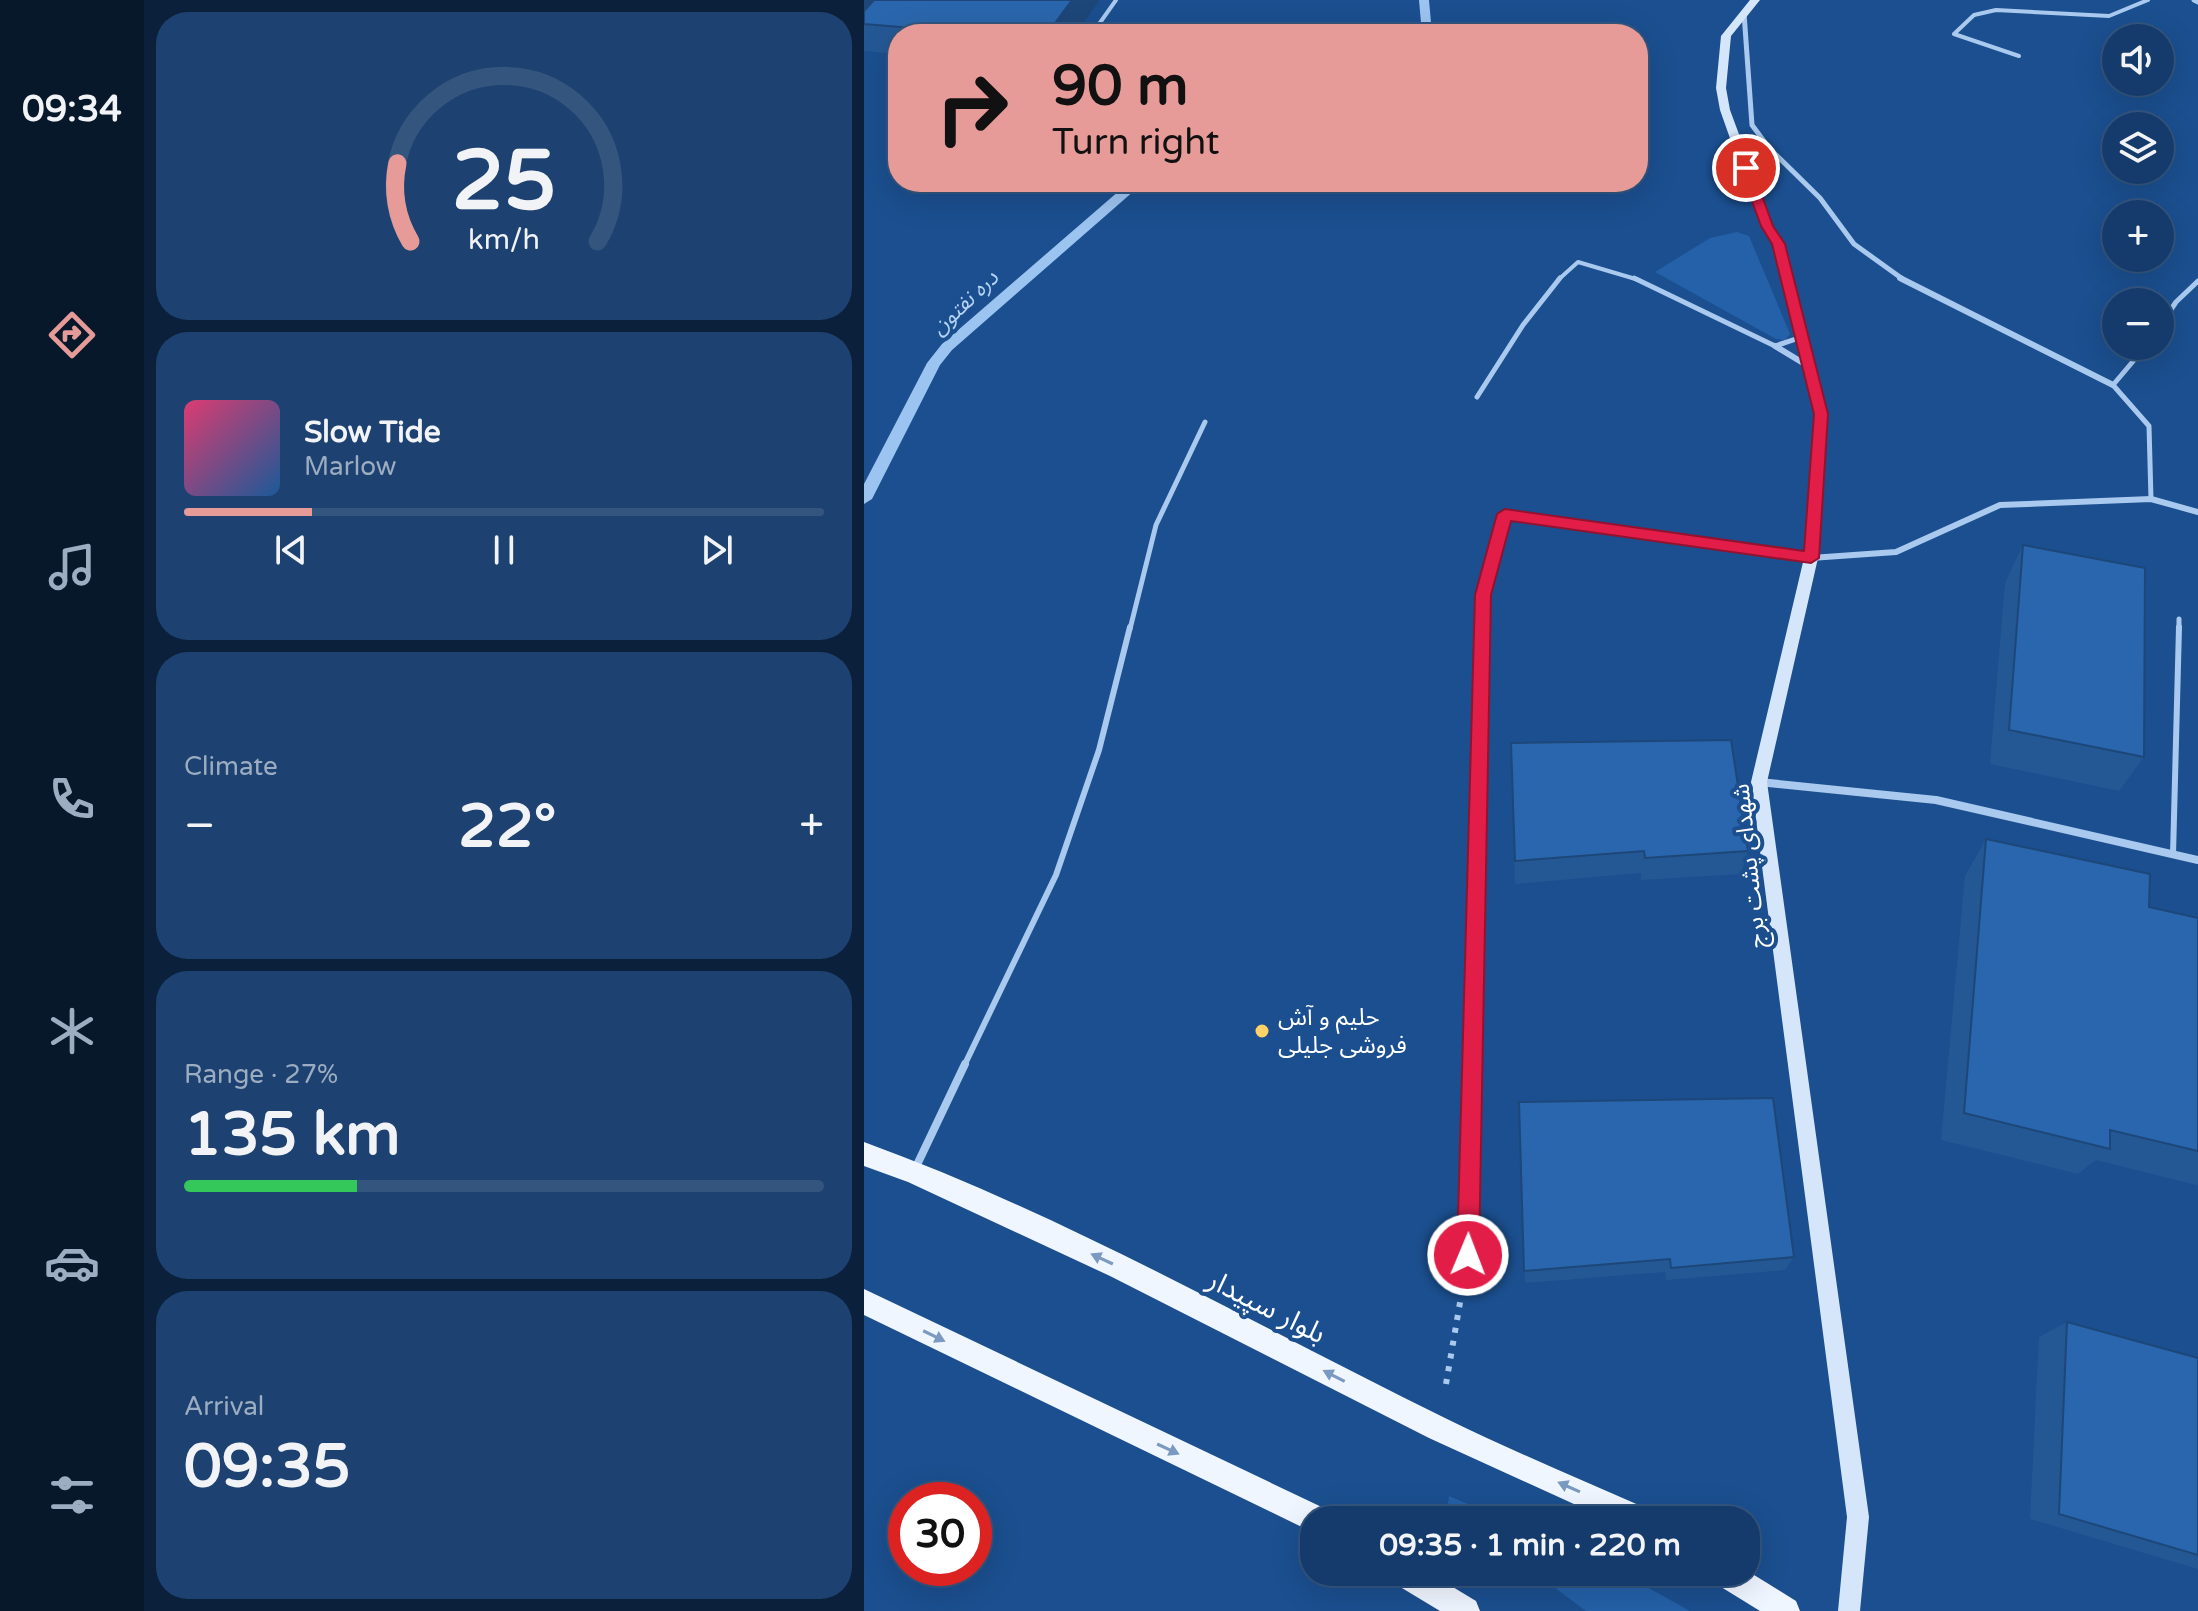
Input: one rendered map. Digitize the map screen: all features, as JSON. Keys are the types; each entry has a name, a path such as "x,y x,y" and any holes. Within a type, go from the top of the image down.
{"main road":[{"name":"بلوار سپیدار","path":"864,1154 913,1172 1119,1267 1438,1429 1609,1506"},
{"path":"864,1302 1300,1511"},
{"path":"1425,1586 1466,1611"},
{"path":"1746,1586 1776,1604"}],"street":[{"name":"شهدای پشت برج","path":"1750,6 1726,36 1721,88 1725,110 1767,226 1779,244 1821,414 1811,558 1759,782 1858,1517 1849,1611"},
{"path":"1750,6 1752,125 1769,148 1820,198 1854,244 1894,275 2113,385"},
{"path":"1775,346 1808,366"},
{"path":"1468,1255 1483,595 1505,514 1811,558 1896,552 2000,505 2151,499 2198,512"},
{"path":"1759,782 1936,800 2198,860"}],"lane":[{"path":"1099,24 1116,0"},
{"path":"2019,56 1954,34 1974,15 1996,10 2109,16 2148,0"},
{"path":"1477,397 1540,301 1578,262 1595,264 1668,293 1775,346 1802,337"},
{"path":"2174,305 2198,281"},
{"path":"2134,360 2113,385 2149,426 2151,499"},
{"path":"913,1172 1056,875 1099,750 1156,525 1205,422"},
{"path":"2173,855 2179,619"}],"path":[{"path":"1438,1429 1468,1255"}],"shaded area":[{"path":"1737,232 1749,236 1790,334 1785,340 1776,339 1655,272 1710,238"},
{"path":"1449,1496 1473,1506 1448,1506"},
{"path":"1553,1586 1645,1586 1690,1611 1586,1611"}],"building":[{"path":"874,0 1072,0 1054,24 888,26 864,24 864,11"},
{"path":"2023,545 2145,568 2144,757 2009,730"},
{"path":"1731,740 1748,851 1645,858 1644,851 1515,861 1511,743"},
{"path":"1986,839 2150,874 2149,907 2198,918 2198,1151 2110,1130 2110,1149 1964,1113"},
{"path":"1773,1098 1794,1257 1671,1268 1670,1259 1524,1271 1519,1102"},
{"path":"2067,1322 2198,1358 2198,1555 2059,1514"}],"waterway":[{"name":"دره نفتون","path":"1424,0 1426,24"},
{"name":"دره نفتون","path":"864,499 934,363 947,347 1125,192"}],"place":[{"name":"حلیم و آش فروشی جلیلی","path":"1262,1031"}],"route":[{"path":"1468,1255 1483,595 1505,514 1811,558 1821,414 1779,244 1767,226 1746,168"}]}
